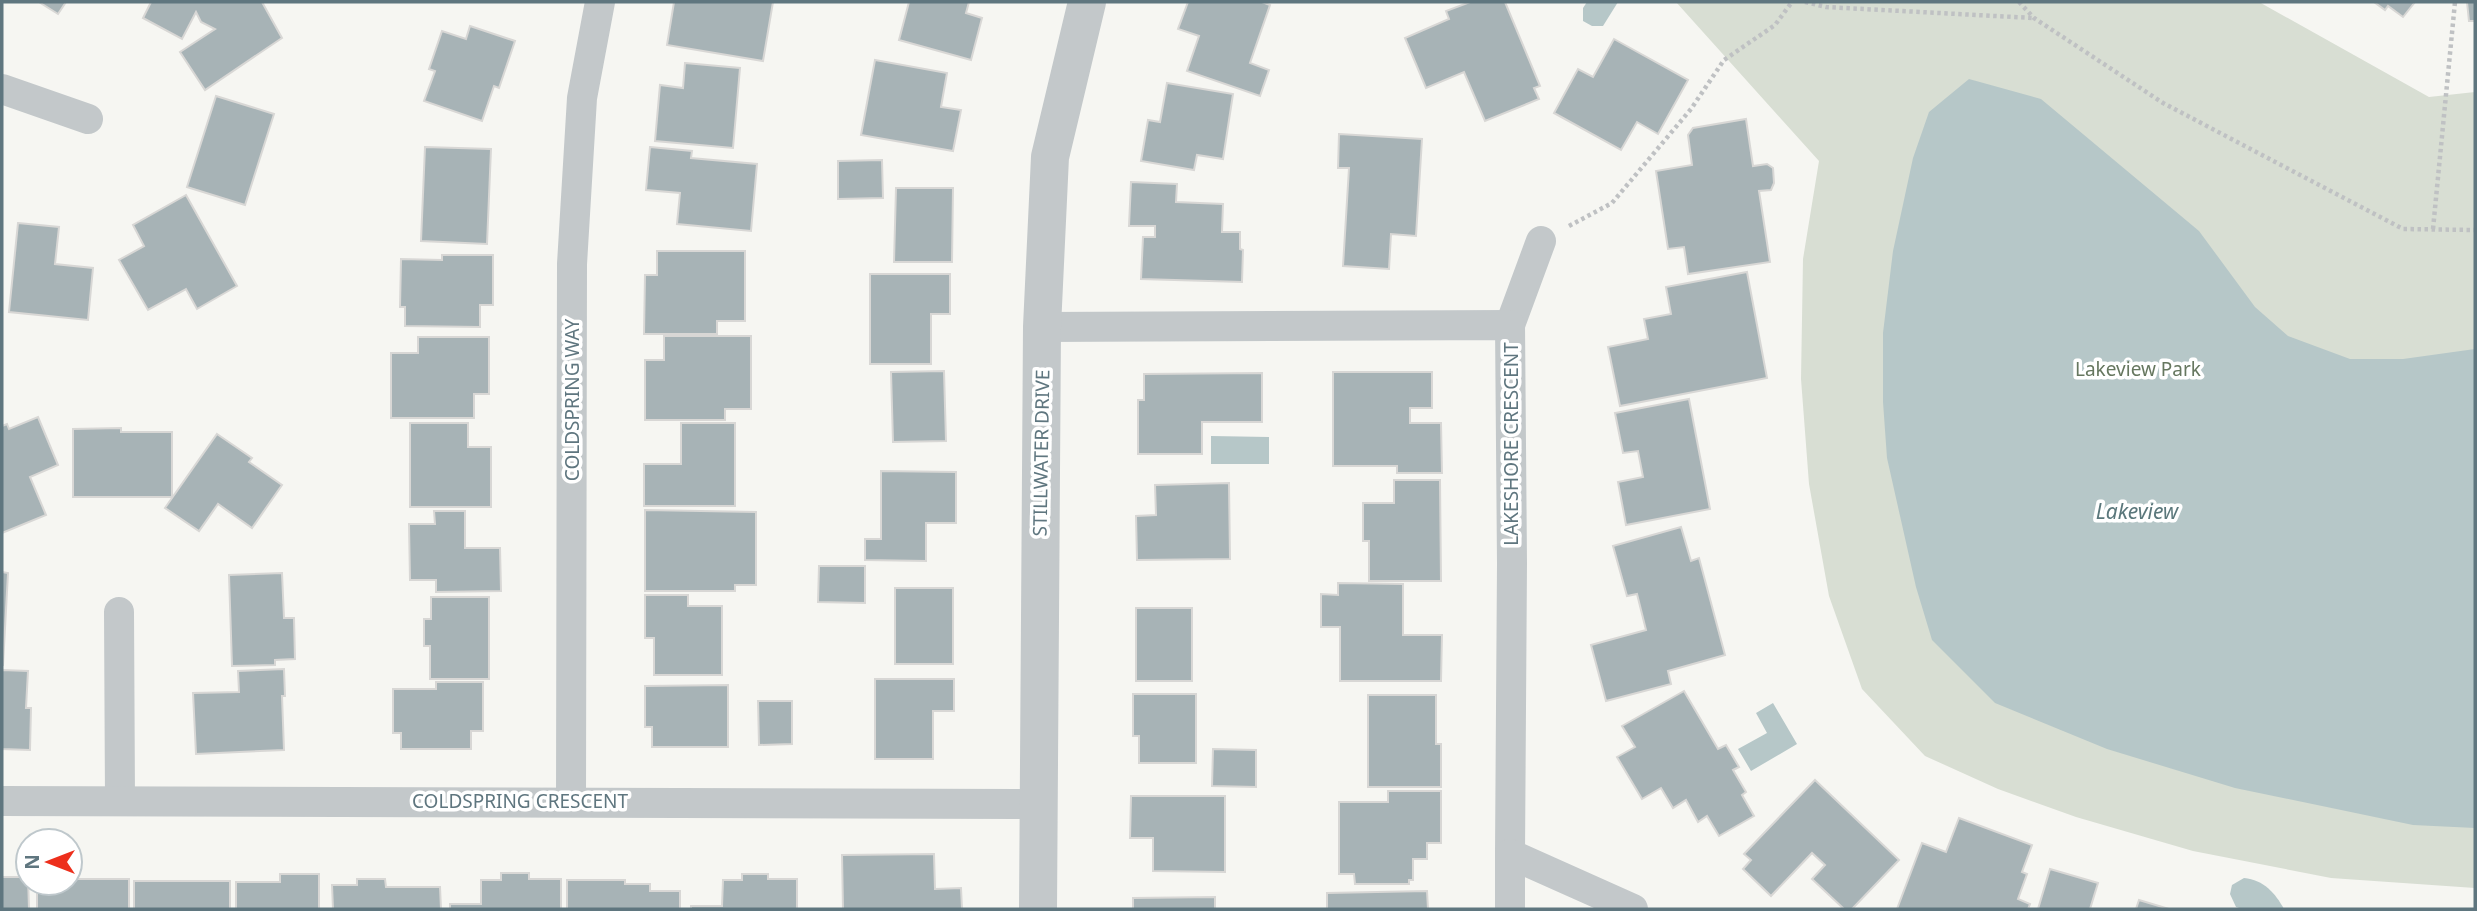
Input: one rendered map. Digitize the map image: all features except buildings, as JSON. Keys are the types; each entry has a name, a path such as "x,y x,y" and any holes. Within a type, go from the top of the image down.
{"street":[{"name":"COLDSPRING WAY","path":"571,801 572,264 582,98 600,2"},
{"name":"STILLWATER DRIVE","path":"1038,909 1042,327 1050,157 1087,2"},
{"path":"2,89 88,119"},
{"path":"1510,325 1541,241"},
{"name":"LAKESHORE CRESCENT","path":"1042,327 1510,325 1510,909"},
{"path":"119,612 120,800"},
{"name":"COLDSPRING CRESCENT","path":"2,801 1037,804"},
{"path":"1510,853 1633,909"}],"path":[{"path":"1541,241 1612,203 1691,109 1724,60 1775,25 1792,2"},
{"path":"1805,2 1826,7 2034,18"},
{"path":"2019,2 2034,18 2175,110 2403,229 2475,230"},
{"path":"2433,229 2455,2"}],"green space":[{"name":"Lakeview Park","path":"1676,2 2259,2 2429,97 2475,92 2475,888 2331,878 2193,851 2076,817 1998,789 1925,756 1862,689 1829,596 1809,484 1801,379 1803,259 1819,161"}],"water":[{"path":"1587,2 1618,2 1603,26 1592,26 1583,21 1583,8"},
{"name":"Lakeview","path":"1969,79 2041,99 2199,231 2255,307 2288,336 2350,359 2403,359 2475,349 2475,828 2413,825 2235,788 2107,749 1995,703 1932,640 1916,587 1887,458 1883,402 1883,333 1893,251 1913,158 1929,112"},
{"path":"1211,436 1269,437 1269,464 1211,464"},
{"path":"1773,703 1797,744 1751,771 1738,749 1767,733 1756,713"},
{"path":"2244,878 2257,881 2268,888 2284,909 2236,907 2230,894 2232,885"}]}
